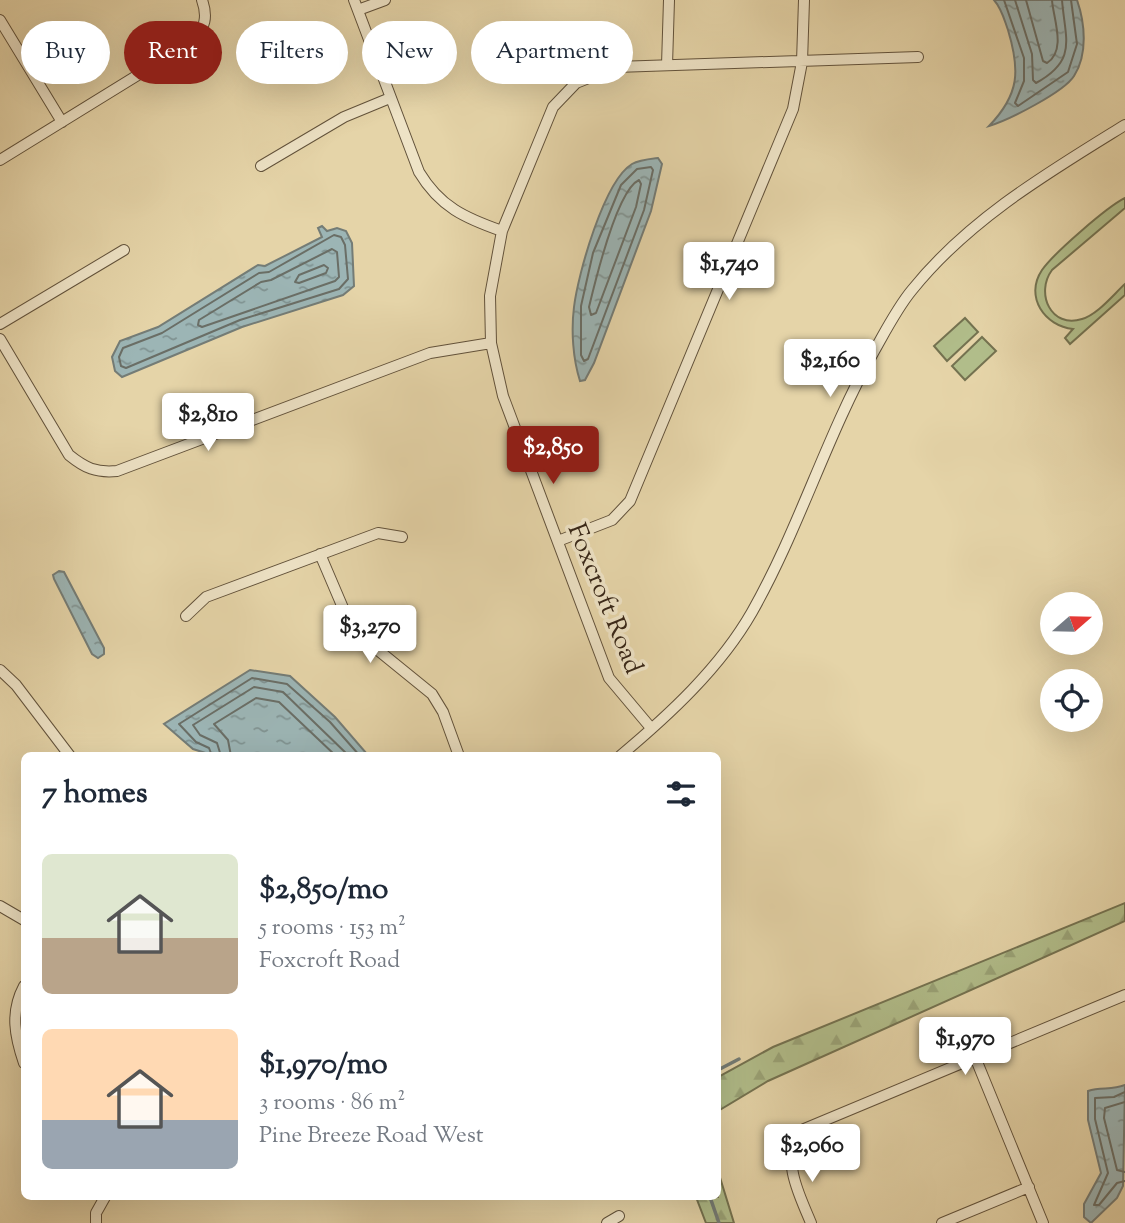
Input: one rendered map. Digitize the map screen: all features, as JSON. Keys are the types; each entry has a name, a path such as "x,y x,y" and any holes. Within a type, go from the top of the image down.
{"street":[{"path":"0,160 193,41 206,20 202,0"},
{"path":"385,0 356,5 419,172 430,191 459,216 502,232"},
{"path":"667,65 669,0"},
{"path":"558,541 612,520 630,501 793,109 802,62 804,0"},
{"path":"0,20 62,122"},
{"name":"Foxcroft Road","path":"651,728 609,677 503,396 491,343 490,296 502,232 554,107 563,94 593,74 616,67 918,57"},
{"path":"261,166 344,117 390,98"},
{"path":"624,752 698,683 751,615 784,548 839,416 910,291 986,217 1038,179 1125,125"},
{"path":"0,324 124,250"},
{"path":"0,340 69,455 83,467 100,473 117,471 430,353 491,343"},
{"path":"186,616 206,597 320,554 378,533 402,537"},
{"path":"320,554 352,629 432,694 443,712 458,752"},
{"path":"0,670 16,685 67,752"},
{"path":"0,906 21,918"},
{"path":"21,994 14,1024 21,1051"},
{"path":"811,1223 791,1170 792,1147 797,1137 813,1123 1125,995"},
{"path":"975,1057 1043,1223"},
{"path":"942,1223 1029,1187"},
{"path":"96,1223 96,1213 103,1200"},
{"path":"607,1223 619,1216"}],"green space":[{"path":"1125,198 1125,208 1052,270 1047,279 1045,289 1049,307 1054,314 1071,321 1088,317 1125,284 1125,295 1070,344 1065,338 1073,329 1054,322 1040,308 1035,290 1037,280 1048,262 1069,242"},
{"path":"965,318 978,332 947,361 934,346"},
{"path":"982,337 996,351 965,380 952,366"},
{"path":"1125,903 1125,921 768,1081 721,1109 721,1075 773,1047"},
{"path":"721,1181 734,1223 706,1223 697,1200 721,1200"}],"water":[{"path":"994,0 1077,0 1084,38 1082,58 1074,76 1068,82 1035,105 989,126 1007,103 1015,81 1014,57 1008,30"},
{"path":"658,158 662,164 651,211 594,363 585,380 580,381 574,354 573,316 576,292 594,230 602,208 622,174 632,164"},
{"path":"322,226 327,231 337,228 346,231 352,243 354,286 343,295 242,327 122,377 115,371 112,357 120,341 158,327 258,265 265,266 322,237 318,228"},
{"path":"59,571 64,572 104,648 104,654 98,658 92,654 54,579 53,575"},
{"path":"250,670 290,676 335,717 365,752 202,752 193,749 164,724"},
{"path":"1125,1085 1123,1186 1117,1198 1091,1223 1084,1217 1084,1204 1101,1173 1088,1120 1088,1091"}],"waterway":[{"path":"721,1068 739,1059"},
{"path":"711,1200 719,1223"}]}
